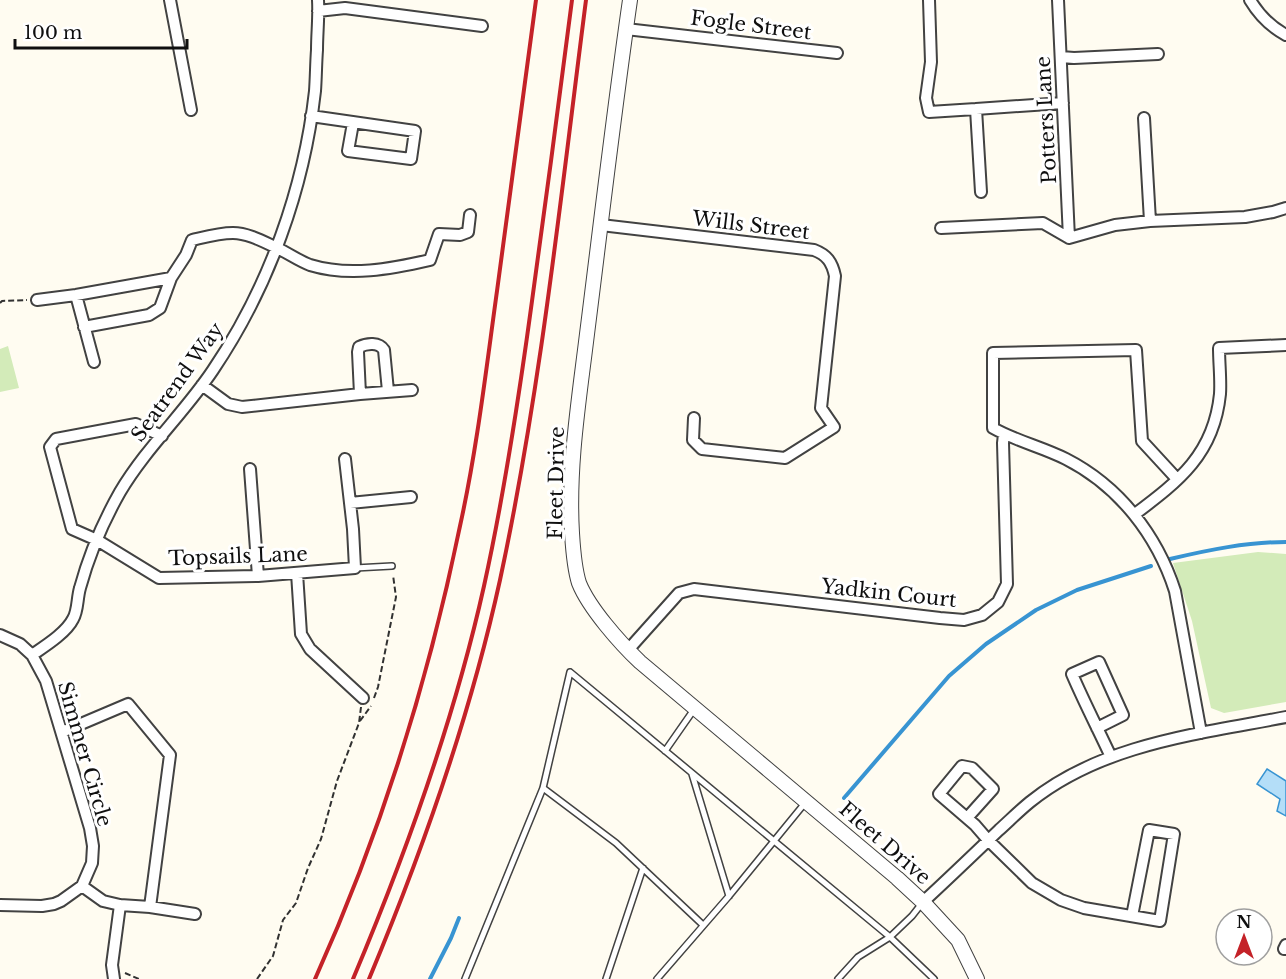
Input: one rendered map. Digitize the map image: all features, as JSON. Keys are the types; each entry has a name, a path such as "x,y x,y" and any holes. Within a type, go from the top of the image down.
{"street":[{"path":"170,0 191,110"},
{"name":"Fleet Drive","path":"630,0 573,446 570,508 579,582 597,612 640,662 923,902 958,940 977,979"},
{"path":"929,0 931,62 927,98 929,112 1063,103"},
{"name":"Potters Lane","path":"1058,0 1069,238"},
{"path":"1250,0 1269,23 1286,35"},
{"path":"318,5 482,26"},
{"name":"Seatrend Way","path":"32,655 65,630 74,618 80,588 97,540 121,491 138,463 202,385 244,320 259,289 299,178 315,88 318,5"},
{"name":"Fogle Street","path":"626,29 837,53"},
{"path":"1061,57 1158,54"},
{"path":"976,109 981,192"},
{"path":"311,116 415,131 411,159 348,152 353,123"},
{"path":"1144,118 1150,221"},
{"path":"941,228 1043,223 1069,238 1109,226 1150,221 1257,216 1286,208"},
{"path":"84,327 149,315 160,308 171,278 186,255 192,240 234,233 249,236 276,247 309,265 357,271 400,267 430,260 439,234 468,232 470,215"},
{"name":"Wills Street","path":"601,225 814,250 829,259 833,266 835,276 821,408 834,427 785,458 702,448 693,440 694,418"},
{"path":"37,300 171,278"},
{"path":"76,295 93,362"},
{"path":"360,394 359,347 377,344 381,345 384,350 388,391"},
{"path":"1134,514 1186,471 1202,451 1215,424 1220,392 1219,348 1286,345"},
{"path":"1176,479 1142,441 1136,350 993,353 993,428 1067,459 1111,489 1134,514 1158,549 1175,591 1201,734"},
{"path":"202,385 228,404 242,407 412,390"},
{"name":"Topsails Lane","path":"162,436 136,424 56,439 50,447 72,529 97,540 159,578 258,576 355,568"},
{"name":"Yadkin Court","path":"628,650 679,593 694,589 940,618 964,620 982,615 998,602 1007,584 1004,434"},
{"path":"345,459 355,568"},
{"path":"250,469 258,576"},
{"path":"350,503 411,497"},
{"path":"297,573 301,634 310,648 363,698"},
{"name":"Simmer Circle","path":"0,635 20,644 32,655 46,681 90,828 93,846 92,862 82,886"},
{"path":"1097,728 1123,715 1099,662 1072,674 1097,728 1111,757"},
{"path":"62,732 128,704 170,755 150,907"},
{"path":"923,902 1030,802 1059,783 1111,757 1158,742 1286,717"},
{"path":"968,819 993,789 972,768 962,766 939,794 968,819 975,825 1032,883 1061,900 1084,908 1160,921 1174,834 1149,830 1132,916"},
{"path":"0,905 54,904 82,886 104,901 120,905 195,914"},
{"path":"114,979 112,965 120,905"}],"lane":[{"path":"355,568 392,566"},
{"path":"465,979 543,788 570,672 890,937 934,979"},
{"path":"665,751 696,708"},
{"path":"692,773 729,896"},
{"path":"543,788 616,843 703,925"},
{"path":"657,979 729,896 806,801"},
{"path":"606,979 643,868"},
{"path":"838,979 858,957 890,937 923,902"}],"path":[{"path":"0,303 37,300"},
{"path":"257,979 273,956 283,920 296,903 321,839 349,745 359,723 370,708 378,687 396,597 392,566"},
{"path":"359,723 363,698"},
{"path":"122,968 125,973 139,979"}],"green space":[{"path":"8,346 19,388 0,392 0,349"},
{"path":"1258,552 1286,554 1286,702 1224,713 1211,708 1192,621 1173,563"}],"water":[{"path":"1267,769 1286,781 1286,816 1277,811 1280,799 1257,784"}],"waterway":[{"path":"1170,559 1228,547 1286,542"},
{"path":"844,798 949,676 986,644 1036,610 1077,590 1151,566"},
{"path":"430,979 459,918"}],"railway":[{"path":"315,979 339,925 381,814 417,700 447,584 466,497 481,409 536,0"},
{"path":"353,979 428,785 444,736 484,586 499,515 517,408 572,0"},
{"path":"369,979 408,882 444,782 474,682 500,580 539,364 586,0"}]}
